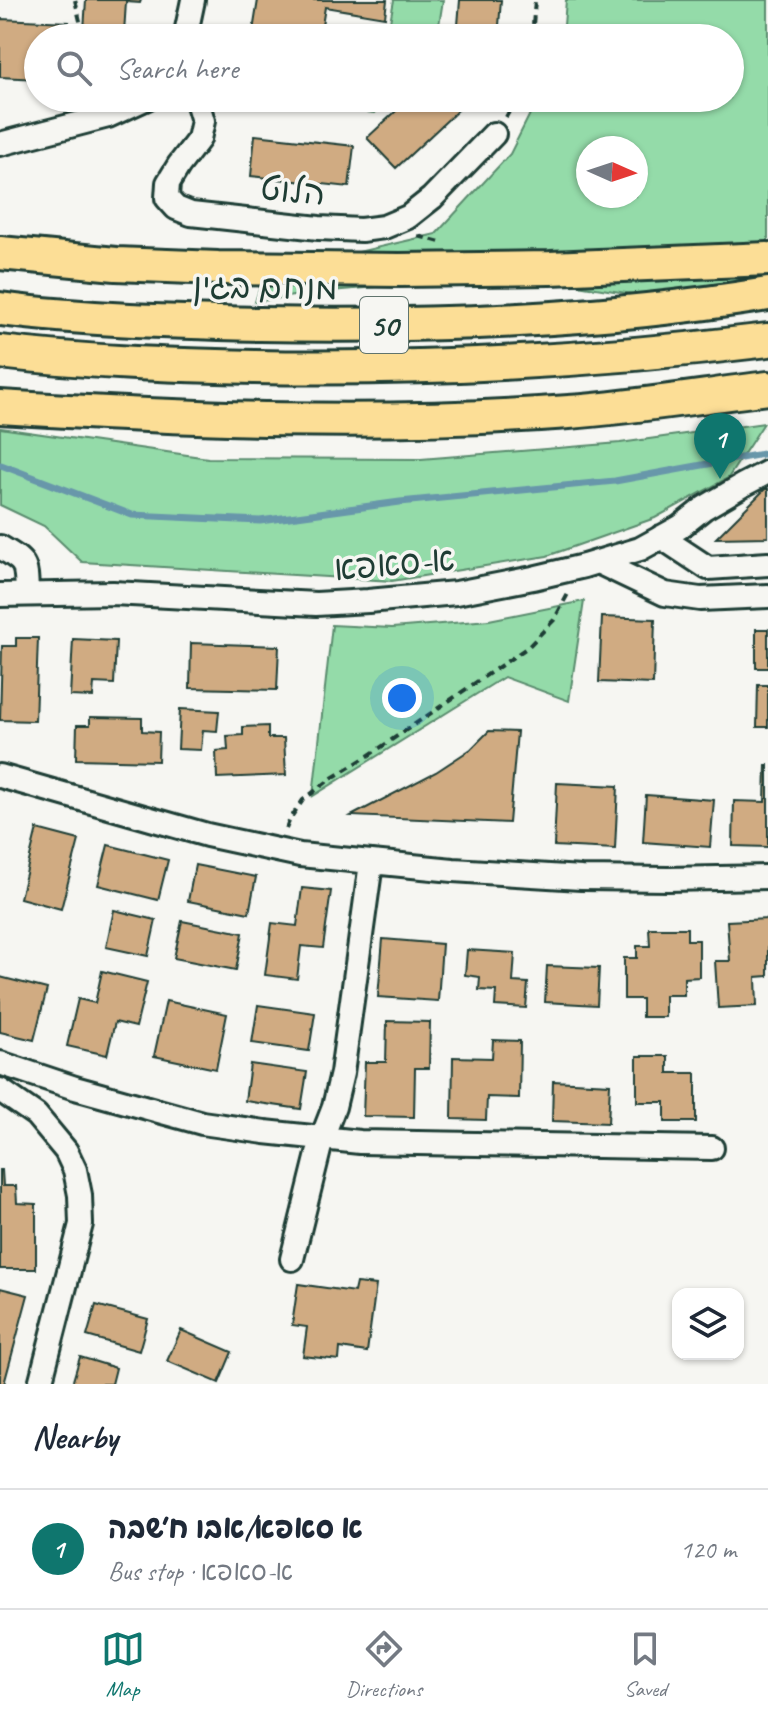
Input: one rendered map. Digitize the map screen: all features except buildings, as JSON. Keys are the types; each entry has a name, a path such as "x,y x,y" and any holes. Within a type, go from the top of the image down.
{"highway":[{"path":"0,253 116,264 309,269 550,268 768,259"},
{"name":"מנחם בגין","path":"0,309 48,315 187,322 364,326 569,317 705,305 768,294"},
{"name":"50","path":"0,352 171,365 318,368 452,366 560,360 768,340"},
{"path":"0,407 145,416 397,420 571,412 768,388"}],"street":[{"path":"188,24 193,0"},
{"path":"0,144 117,112"},
{"name":"הלוט","path":"200,112 203,121 199,139 168,183 167,198 176,208 191,214 319,228 361,230 384,227 408,217 432,198 494,134"},
{"name":"א-סאפא","path":"0,595 113,593 316,604 456,593 533,578 640,549 768,472"},
{"path":"661,537 708,568 768,564"},
{"path":"0,547 22,560 27,594"},
{"path":"591,564 665,594 700,599 768,596"},
{"path":"0,776 207,835 300,855 581,878 768,877"},
{"path":"292,1259 322,1138 342,1073 371,863"},
{"path":"0,1063 75,1088 202,1123 322,1138 360,1142 712,1148"},
{"path":"0,1090 36,1115 66,1151 75,1170 80,1195 81,1224 40,1384"}],"path":[{"path":"75,0 81,24"},
{"path":"533,24 535,0"},
{"path":"384,227 453,245"},
{"path":"279,851 290,819 303,800 528,647 554,620 591,564"}],"green space":[{"path":"394,0 443,0 439,24 390,24"},
{"path":"566,0 768,0 768,298 711,307 517,275 319,292 255,302 271,253 341,256 436,234 510,154 531,112 744,112 744,24 564,24"},
{"path":"764,423 728,478 655,518 547,556 392,581 82,562 44,526 0,505 0,428 208,458 421,459 620,443"},
{"path":"584,601 569,701 504,677 313,796 332,625 392,628 489,620"}],"waterway":[{"path":"1,465 132,515 260,521 400,502 615,481 768,453"}],"place":[{"name":"א סאפא/אבו ח׳שבה","path":"720,479"}]}
